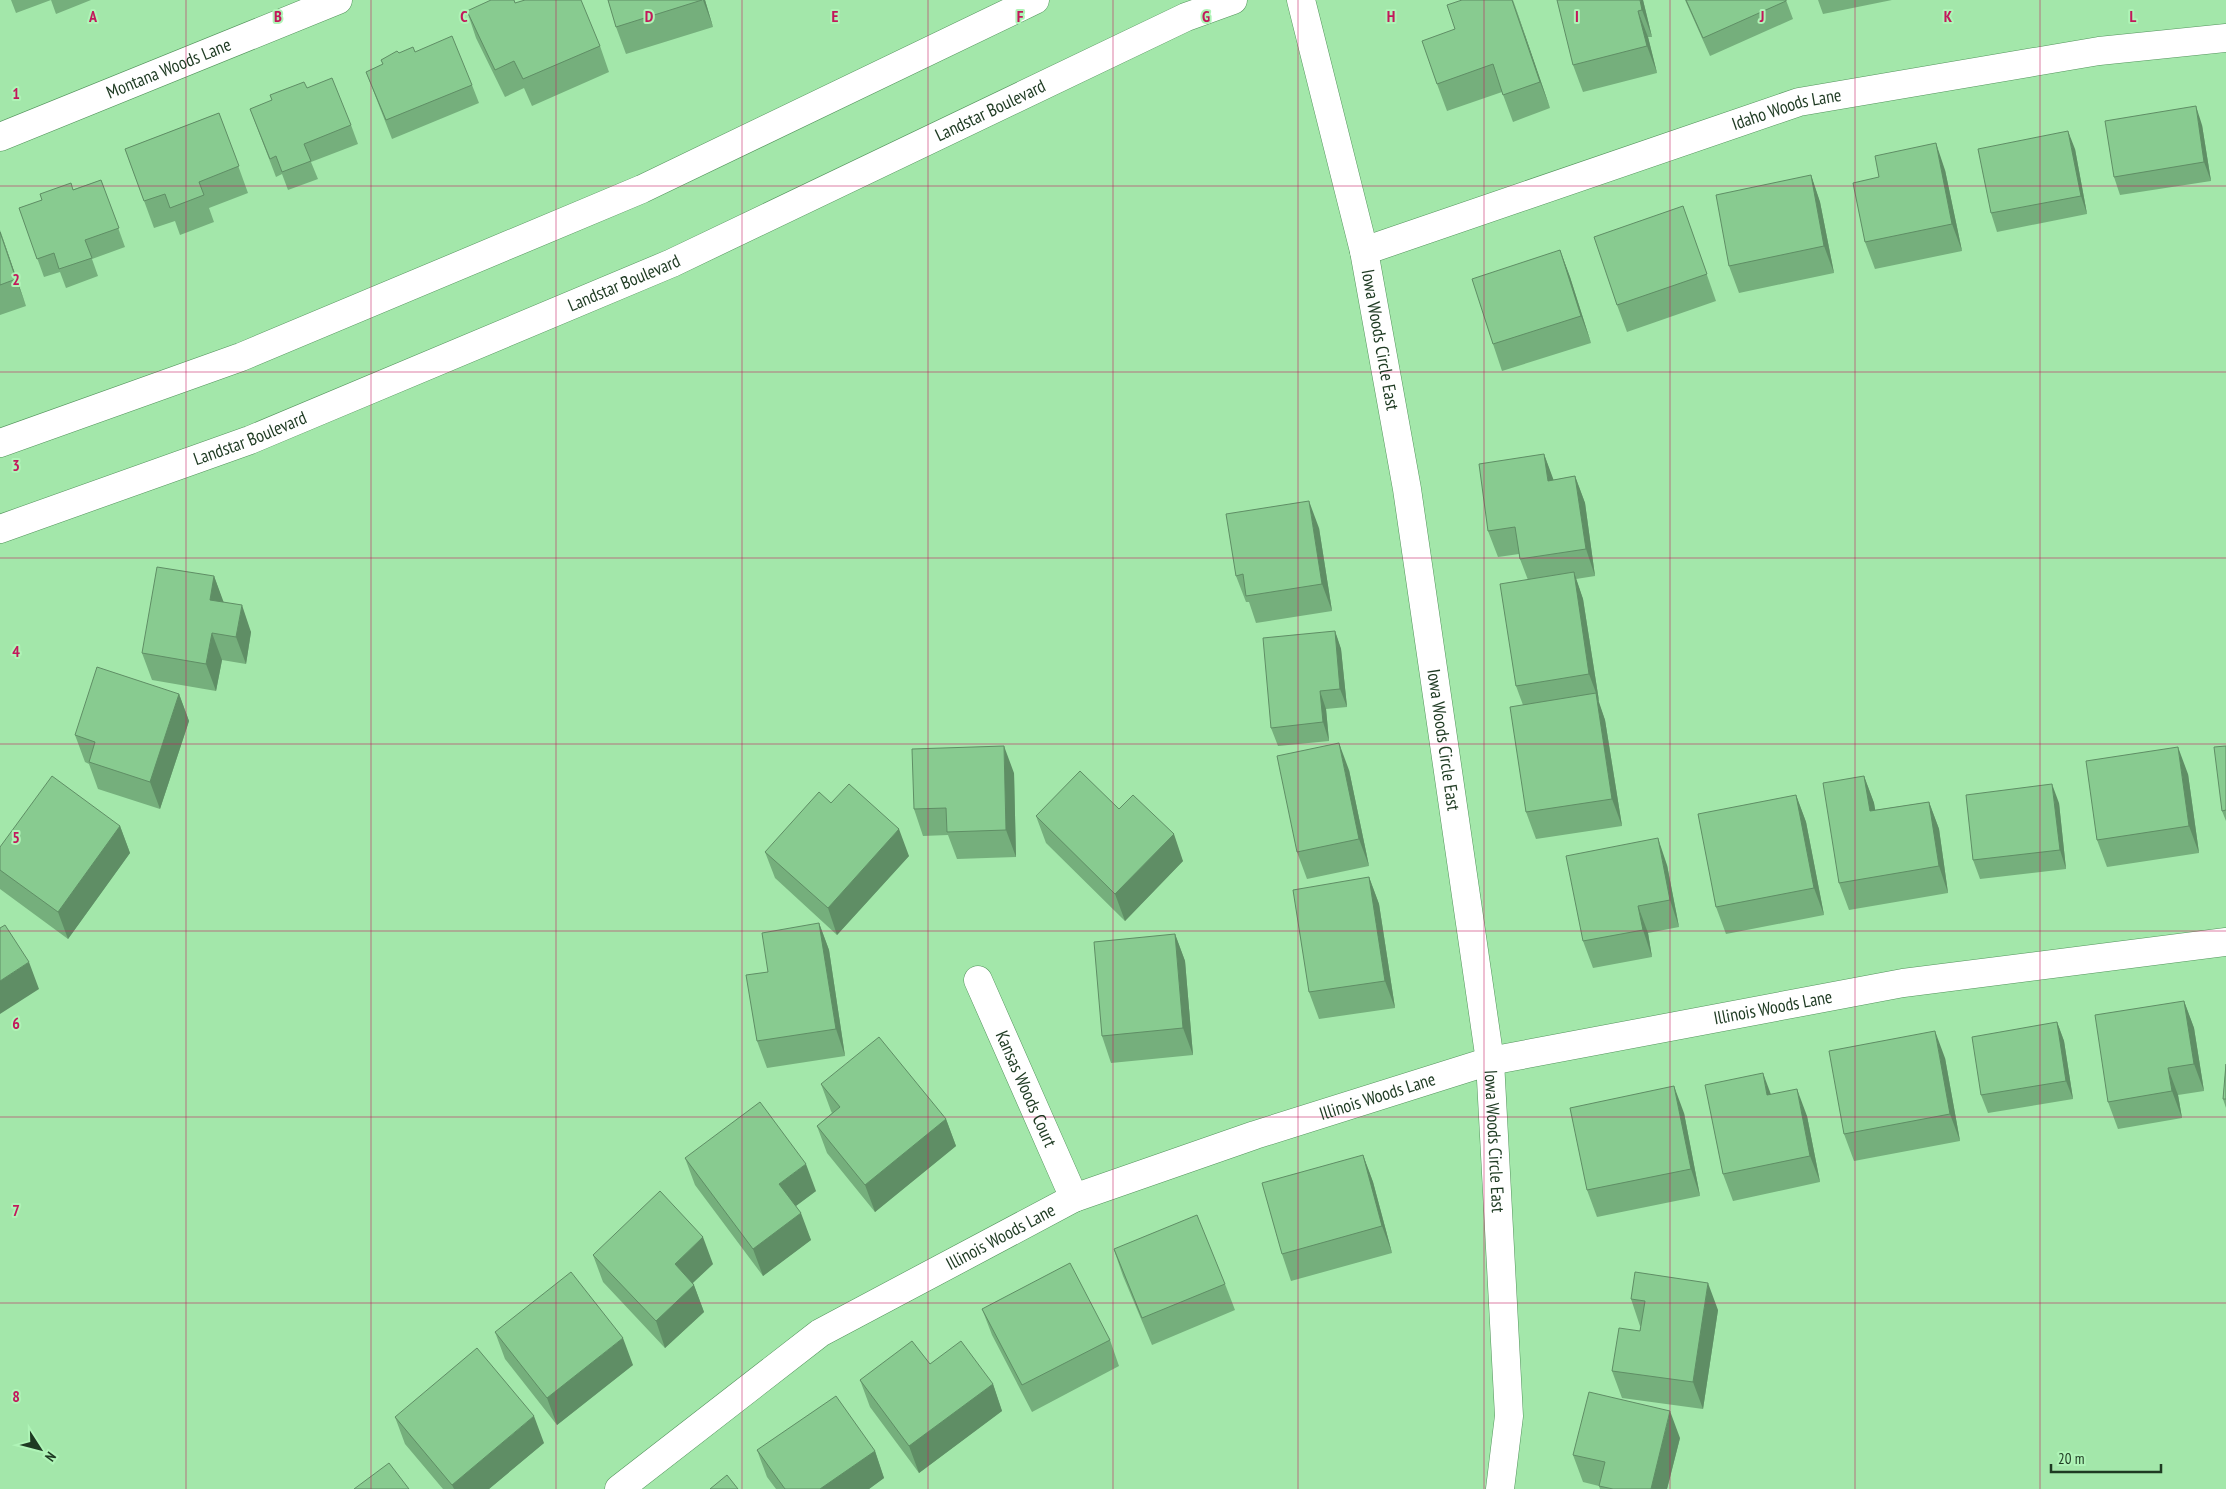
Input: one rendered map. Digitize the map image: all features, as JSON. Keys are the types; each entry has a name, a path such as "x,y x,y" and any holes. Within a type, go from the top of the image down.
{"street":[{"name":"Montana Woods Lane","path":"0,138 338,0"},
{"path":"0,443 241,357 642,189 1035,0"},
{"name":"Landstar Boulevard","path":"0,529 250,440 672,263 1186,17 1232,0"},
{"name":"Iowa Woods Circle East","path":"1301,0 1364,251 1410,504 1490,1061 1510,1416 1500,1489"},
{"name":"Idaho Woods Lane","path":"1364,251 1799,102 2100,51 2226,38"},
{"name":"Illinois Woods Lane","path":"620,1489 820,1333 1074,1198 1255,1135 1490,1061 1902,982 2226,942"},
{"name":"Kansas Woods Court","path":"978,980 1074,1198"}],"building":[{"path":"491,0 514,0 515,3 525,0 581,0 600,46 523,79 514,61 495,70 467,11"},
{"path":"608,0 702,0 616,27"},
{"path":"1462,0 1512,0 1540,82 1503,95 1493,64 1437,84 1422,41 1455,29 1447,5"},
{"path":"1557,0 1640,0 1642,10 1638,11 1647,46 1573,65"},
{"path":"1686,0 1786,0 1786,1 1703,38"},
{"path":"452,36 472,85 386,120 366,72 383,64 381,60 397,51 399,53 413,47 415,52"},
{"path":"332,78 351,125 304,144 311,161 282,172 276,156 270,159 250,109 272,100 270,95 304,82 307,88"},
{"path":"2196,106 2204,162 2114,177 2105,121"},
{"path":"219,113 239,166 199,182 204,195 170,208 165,194 144,201 125,149"},
{"path":"2068,131 2081,196 1991,213 1978,149"},
{"path":"1936,143 1952,224 1865,242 1853,183 1879,177 1875,156"},
{"path":"1811,175 1824,246 1729,266 1716,195"},
{"path":"101,180 119,228 85,240 92,258 59,269 54,253 37,259 19,208 42,200 40,194 71,183 73,190"},
{"path":"1683,206 1707,274 1617,305 1594,237"},
{"path":"0,232 16,279 0,285"},
{"path":"1560,250 1581,316 1493,344 1472,279"},
{"path":"1544,454 1548,481 1575,476 1586,549 1520,559 1515,527 1488,531 1479,464"},
{"path":"1309,501 1322,584 1246,596 1243,574 1236,576 1226,514"},
{"path":"157,567 214,576 210,600 242,605 236,637 212,633 206,664 142,653"},
{"path":"1574,572 1589,674 1516,686 1500,584"},
{"path":"1335,631 1340,689 1320,691 1323,722 1271,728 1263,638"},
{"path":"97,667 179,694 150,782 89,762 95,742 75,735"},
{"path":"1596,693 1612,799 1526,812 1510,707"},
{"path":"1339,743 1359,839 1297,852 1277,756"},
{"path":"1004,746 1006,830 947,832 946,808 914,809 912,749"},
{"path":"2226,746 2226,810 2222,811 2214,747"},
{"path":"2178,747 2189,826 2097,840 2086,761"},
{"path":"1080,771 1119,809 1133,795 1174,834 1115,894 1036,816"},
{"path":"52,776 120,826 58,912 0,870 0,847"},
{"path":"1864,776 1870,811 1929,802 1939,866 1839,883 1823,783"},
{"path":"849,784 899,829 828,908 765,852 819,792 831,803"},
{"path":"2052,784 2060,850 1973,860 1966,795"},
{"path":"1796,795 1814,888 1716,907 1698,814"},
{"path":"1658,838 1670,900 1638,906 1643,930 1583,941 1566,856"},
{"path":"1369,877 1385,981 1309,992 1293,890"},
{"path":"819,923 836,1029 757,1041 746,975 768,972 762,933"},
{"path":"5,925 29,962 0,981 0,928"},
{"path":"1175,934 1183,1028 1102,1036 1094,942"},
{"path":"2184,1001 2194,1064 2168,1068 2172,1091 2108,1102 2095,1015"},
{"path":"2057,1022 2066,1081 1981,1095 1972,1037"},
{"path":"1935,1031 1950,1114 1844,1134 1829,1051"},
{"path":"879,1037 946,1119 865,1185 817,1126 840,1107 821,1084"},
{"path":"2226,1064 2226,1099 2223,1099"},
{"path":"1763,1073 1767,1095 1797,1089 1810,1156 1723,1174 1705,1085"},
{"path":"1674,1086 1691,1169 1587,1190 1570,1108"},
{"path":"760,1102 806,1164 779,1184 801,1213 753,1249 685,1158"},
{"path":"1363,1155 1382,1226 1282,1254 1262,1183"},
{"path":"660,1191 703,1237 675,1264 694,1285 656,1321 593,1255"},
{"path":"1197,1215 1225,1284 1142,1318 1114,1249"},
{"path":"1070,1263 1110,1340 1022,1385 982,1309"},
{"path":"571,1272 623,1338 547,1398 495,1332"},
{"path":"1635,1272 1708,1283 1693,1382 1612,1371 1619,1328 1640,1331 1645,1301 1631,1299"},
{"path":"912,1341 930,1364 961,1341 993,1384 909,1446 860,1380"},
{"path":"477,1348 534,1416 452,1485 395,1417"},
{"path":"1589,1392 1670,1411 1651,1489 1613,1489 1599,1486 1605,1462 1573,1455"},
{"path":"836,1396 875,1451 820,1489 785,1489 757,1450"},
{"path":"389,1463 409,1489 354,1489"},
{"path":"727,1475 738,1489 710,1489"}]}
